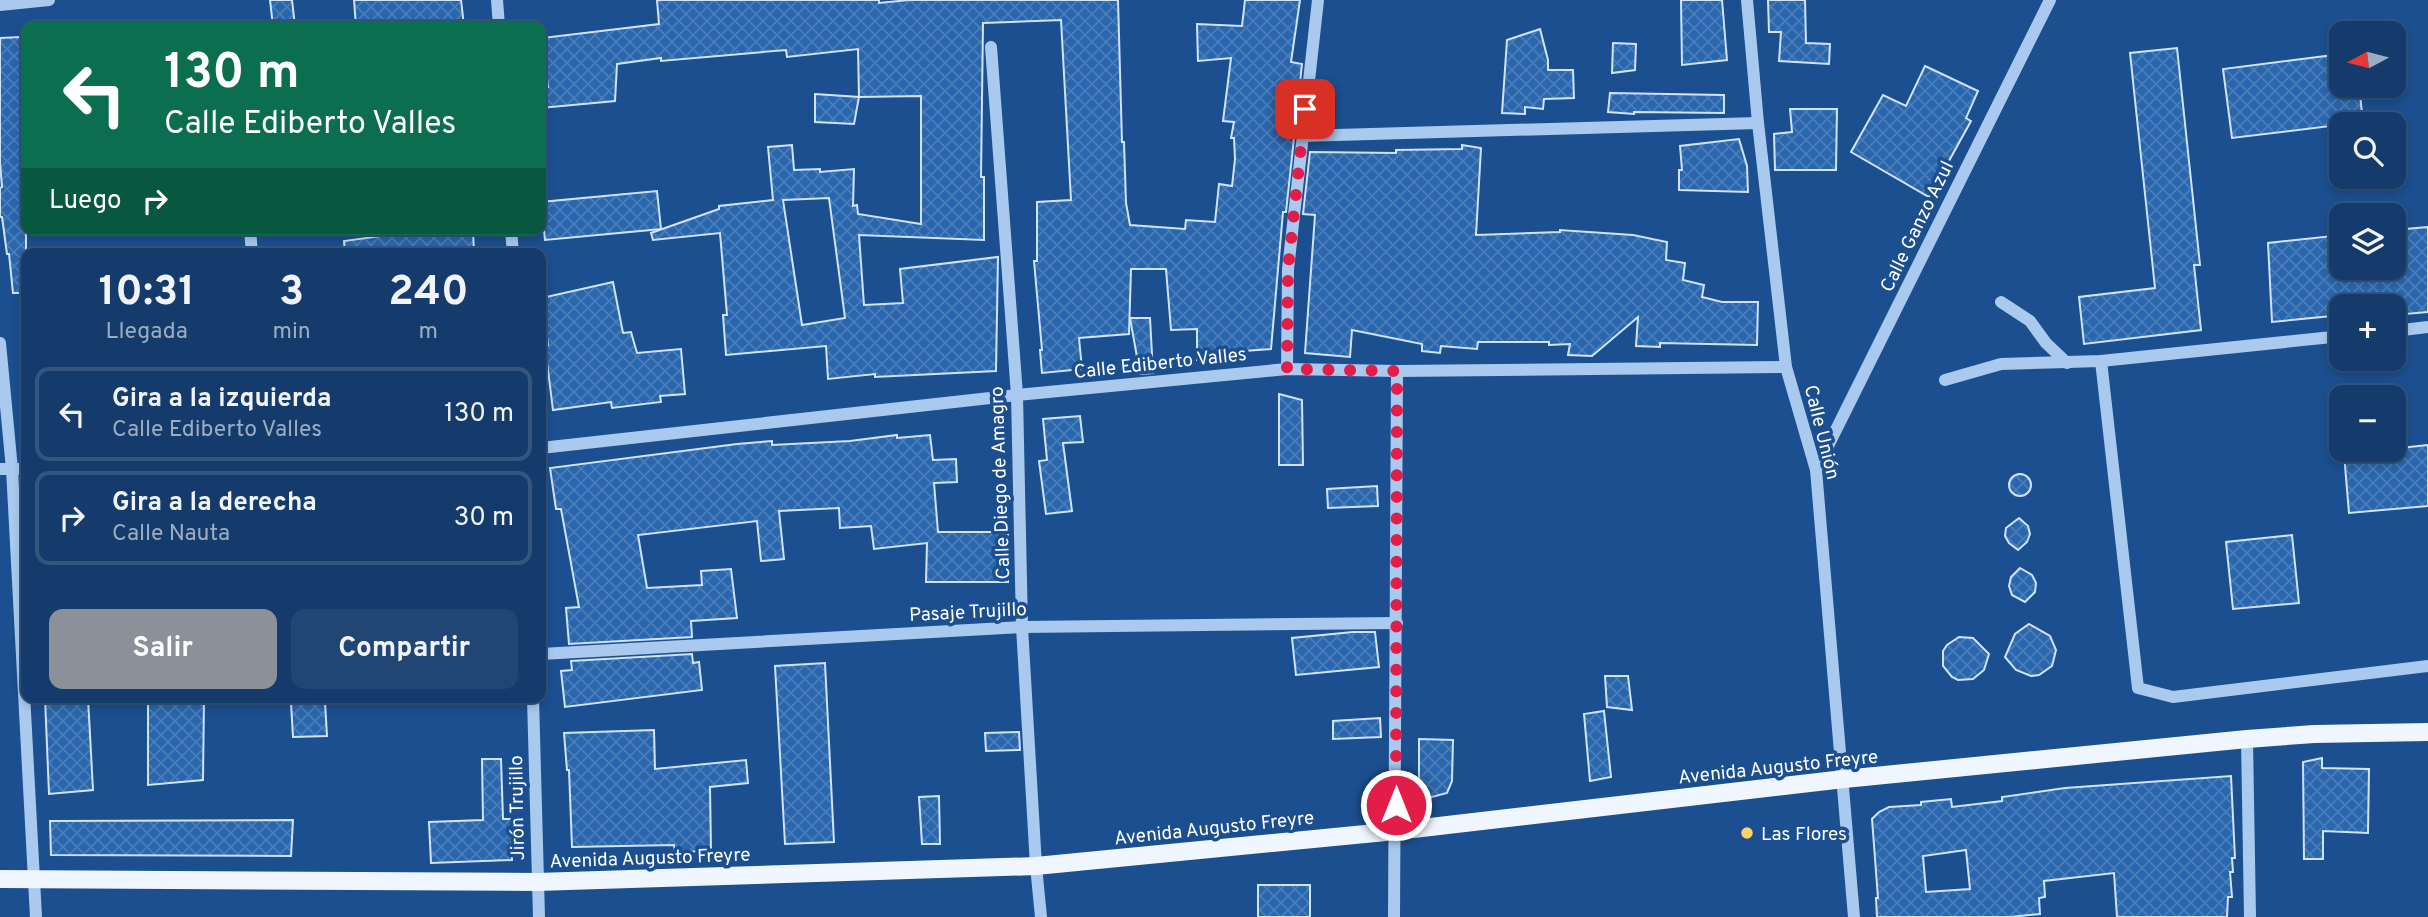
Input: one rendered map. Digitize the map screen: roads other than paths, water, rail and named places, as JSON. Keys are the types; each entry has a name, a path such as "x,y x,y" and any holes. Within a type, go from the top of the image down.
{"main road":[{"name":"Avenida Augusto Freyre","path":"0,879 537,882 1036,866 1396,831 1843,779 2246,740 2314,734 2428,732"}],"street":[{"path":"0,5 49,0"},
{"path":"497,0 499,21"},
{"path":"1287,369 1288,269 1318,0"},
{"name":"Calle Unión","path":"1747,0 1786,367 1816,470 1854,917"},
{"name":"Calle Ganzo Azul","path":"1816,470 2050,0"},
{"name":"Calle Diego de Amagro","path":"991,47 1017,395 1023,627 1041,917"},
{"path":"1301,136 1758,123"},
{"path":"2001,302 2030,321 2046,343 2067,363"},
{"path":"2406,330 2428,327"},
{"path":"1945,380 2001,365 2101,362 2329,338"},
{"path":"0,342 21,688"},
{"path":"2101,362 2138,688 2173,697 2428,666"},
{"name":"Calle Ediberto Valles","path":"546,447 1017,395 1287,369 1397,371 1786,367"},
{"path":"1394,917 1397,371"},
{"name":"Pasaje Trujillo","path":"546,654 1023,627 1397,623"},
{"path":"22,703 36,917"},
{"name":"Jirón Trujillo","path":"533,703 539,917"},
{"path":"2246,740 2250,917"}],"place":[{"name":"Las Flores","path":"1747,833"}]}
